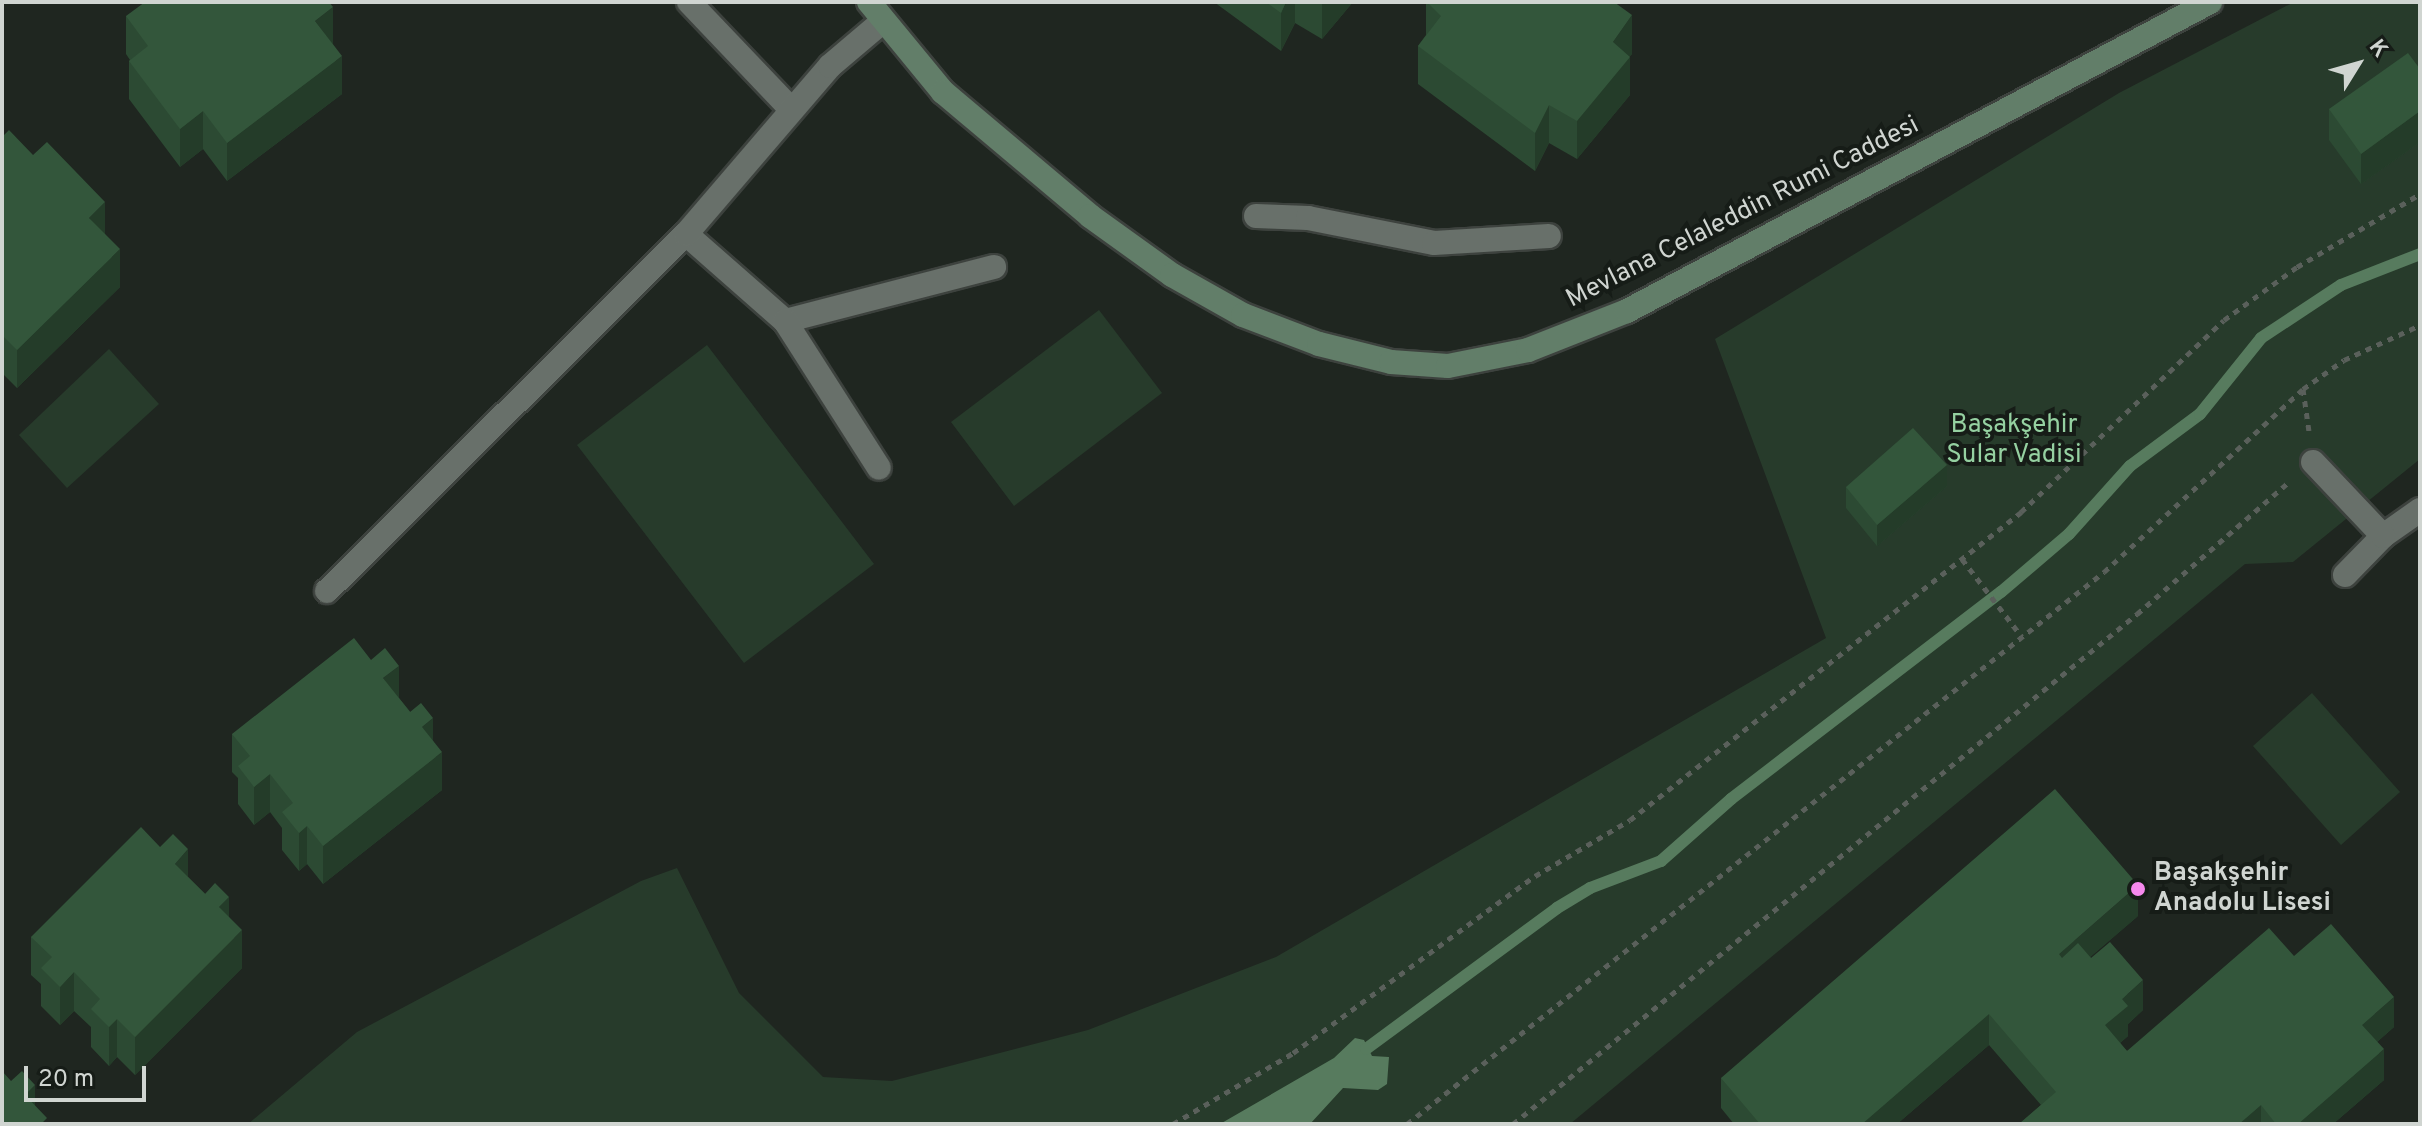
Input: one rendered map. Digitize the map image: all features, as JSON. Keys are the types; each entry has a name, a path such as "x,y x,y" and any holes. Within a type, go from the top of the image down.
{"street":[{"path":"689,2 791,109"},
{"name":"Mevlana Celaleddin Rumi Caddesi","path":"876,12 943,92 1090,216 1172,275 1243,315 1319,344 1391,362 1448,366 1528,350 1627,311 2210,2"},
{"path":"327,591 686,234 876,12"},
{"path":"1256,216 1308,218 1434,243 1549,236"},
{"path":"686,234 785,321 879,468"},
{"path":"785,321 994,267"},
{"path":"2313,462 2383,536"},
{"path":"2345,575 2383,536 2420,510"}],"path":[{"path":"1173,1124 1293,1053 1535,876 1630,820 2021,512 2224,320 2297,267 2420,194"},
{"path":"1407,1124 2104,572 2303,389 2344,360 2420,325"},
{"path":"1513,1124 2137,614 2313,462 2303,389"},
{"path":"1962,559 2022,637"}],"green space":[{"name":"Başakşehir Sular Vadisi","path":"2294,2 2420,2 2420,459 2293,562 2245,564 1570,1124 248,1124 357,1032 641,881 677,868 739,993 823,1077 892,1081 1088,1030 1276,957 1826,638 1715,339 2119,93"},
{"path":"1099,310 1162,393 1014,506 951,422"},
{"path":"707,345 874,564 744,663 577,445"},
{"path":"109,349 159,404 67,488 19,435"},
{"path":"2312,693 2400,792 2341,845 2253,746"}],"shaded area":[{"path":"1355,1038 1364,1040 1372,1056 1389,1057 1387,1084 1378,1090 1343,1088 1310,1124 1220,1124 1334,1058"}],"building":[{"path":"145,2 329,2 333,7 315,21 342,56 227,143 203,111 180,129 129,61 148,46 126,16"},
{"path":"1266,2 1286,2 1281,13"},
{"path":"1427,2 1614,2 1632,15 1613,42 1630,57 1577,121 1549,105 1535,133 1418,46 1441,16"},
{"path":"2408,53 2420,69 2420,111 2361,154 2329,109"},
{"path":"9,130 33,155 47,142 105,202 89,218 120,249 17,350 2,335 2,137"},
{"path":"1913,428 1947,465 1877,525 1846,487"},
{"path":"354,638 371,660 385,648 399,666 383,678 410,712 421,703 433,718 422,727 442,752 323,846 307,826 299,833 282,812 293,803 270,774 254,787 238,766 250,756 232,734"},
{"path":"2055,789 2138,885 2059,954 2062,958 2078,943 2091,958 2110,942 2143,980 2122,999 2128,1006 2105,1025 2127,1051 2269,928 2294,956 2331,924 2394,997 2362,1025 2384,1049 2298,1124 2276,1124 2261,1105 2239,1124 2019,1124 2056,1092 1989,1014 1862,1124 1760,1124 1721,1078"},
{"path":"141,827 160,847 173,834 188,849 175,864 205,894 215,883 229,897 219,907 242,930 135,1037 117,1019 109,1027 91,1009 100,999 74,972 60,987 41,968 52,957 31,937"},
{"path":"2,1071 11,1081 22,1071 35,1085 25,1095 47,1118 41,1124 2,1124"}],"waterway":[{"path":"1366,1049 1557,908 1590,888 1661,861 1731,799 2001,592 2069,534 2130,466 2200,414 2261,338 2341,285 2420,254"}],"place":[{"name":"Başakşehir Anadolu Lisesi","path":"2138,889"}]}
